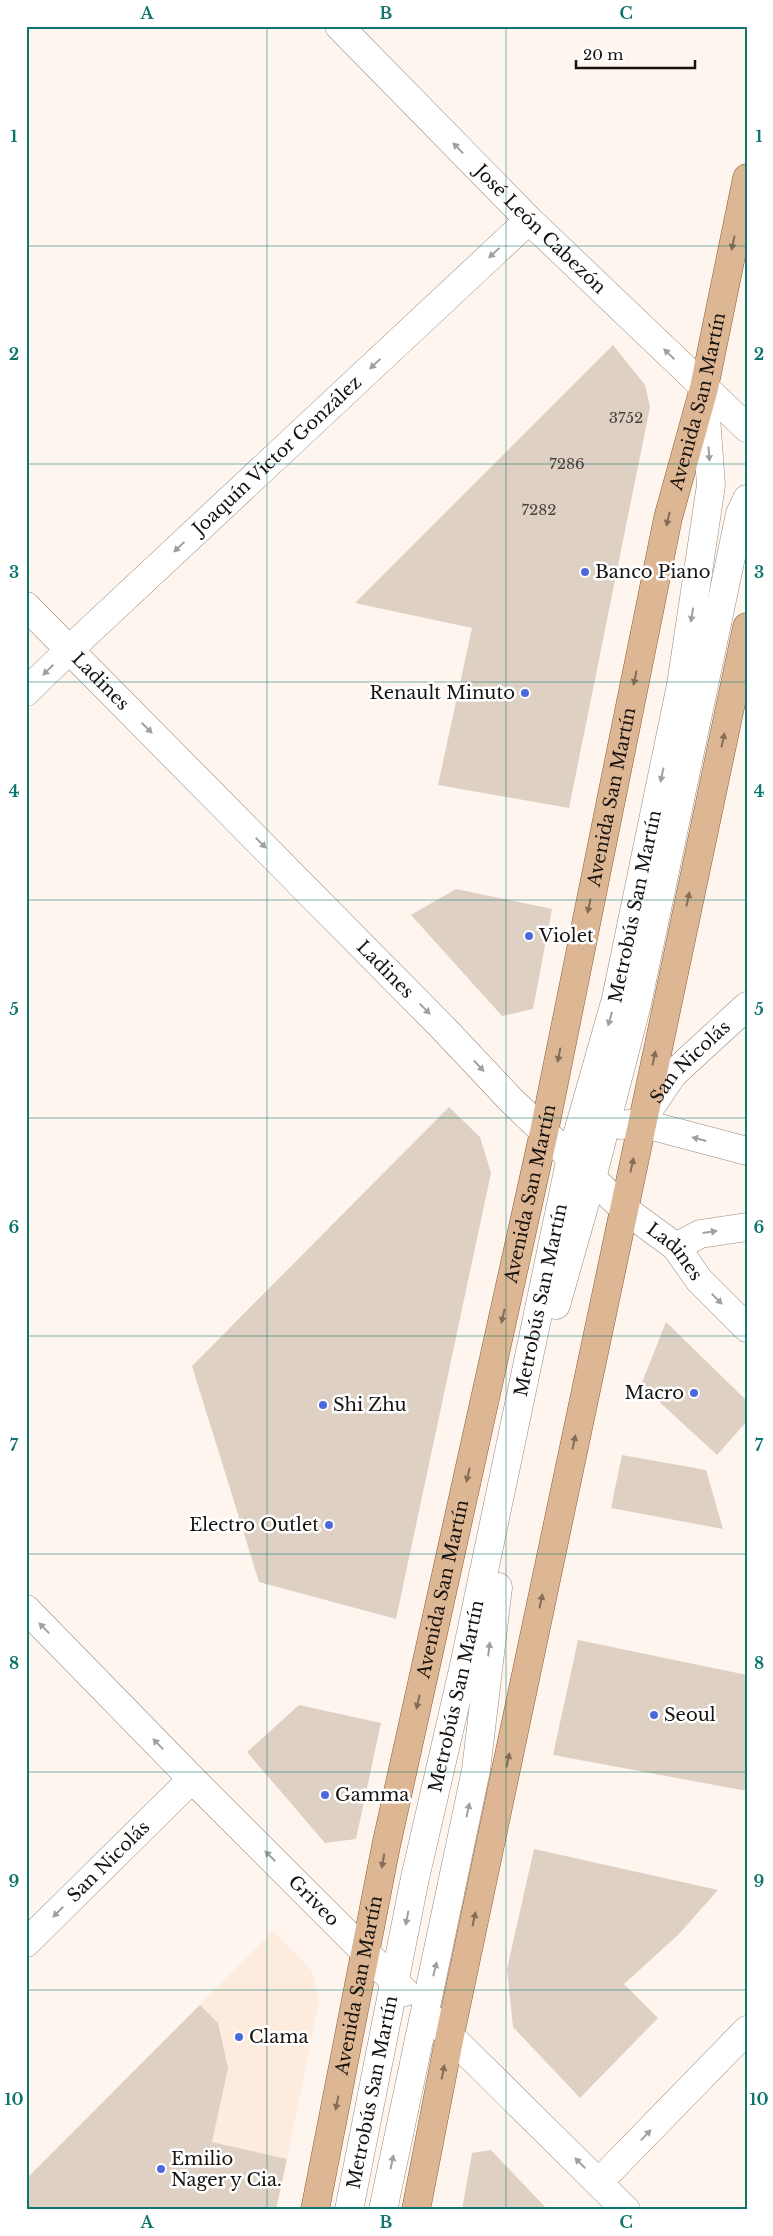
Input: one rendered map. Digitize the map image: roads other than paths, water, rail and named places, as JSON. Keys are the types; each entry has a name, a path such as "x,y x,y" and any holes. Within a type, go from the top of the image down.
{"main road":[{"name":"Avenida San Martín","path":"315,2210 367,1952 386,1846 544,1132 668,518 704,388 747,178"},
{"path":"416,2210 450,2035 747,627"}],"street":[{"name":"José León Cabezón","path":"339,26 529,220 747,428"},
{"name":"Joaquín Victor González","path":"26,692 529,220"},
{"name":"Metrobús San Martín","path":"350,2210 415,1878 464,1666 571,1157 616,999 681,685 711,485 704,388"},
{"name":"Metrobús San Martín","path":"383,2210 476,1770 495,1602 543,1357 606,1127 637,1004 740,514 747,499"},
{"name":"Ladines","path":"26,606 544,1132 623,1208 676,1247 699,1280 747,1328"},
{"name":"San Nicolás","path":"641,1123 673,1074 747,1006"},
{"path":"544,1132 641,1123 747,1151"},
{"path":"676,1247 700,1234 747,1227"},
{"name":"Griveo","path":"26,1609 192,1779 626,2210"},
{"name":"San Nicolás","path":"26,1943 192,1779"},
{"path":"599,2182 747,2030"}],"place":[{"name":"Banco Piano","path":"585,572"},
{"name":"Renault Minuto","path":"525,693"},
{"name":"Violet","path":"529,936"},
{"name":"Macro","path":"694,1393"},
{"name":"Shi Zhu","path":"323,1405"},
{"name":"Electro Outlet","path":"329,1525"},
{"name":"Seoul","path":"654,1715"},
{"name":"Gamma","path":"325,1795"},
{"name":"Clama","path":"239,2037"},
{"name":"Emilio Nager y Cia.","path":"161,2169"}]}
